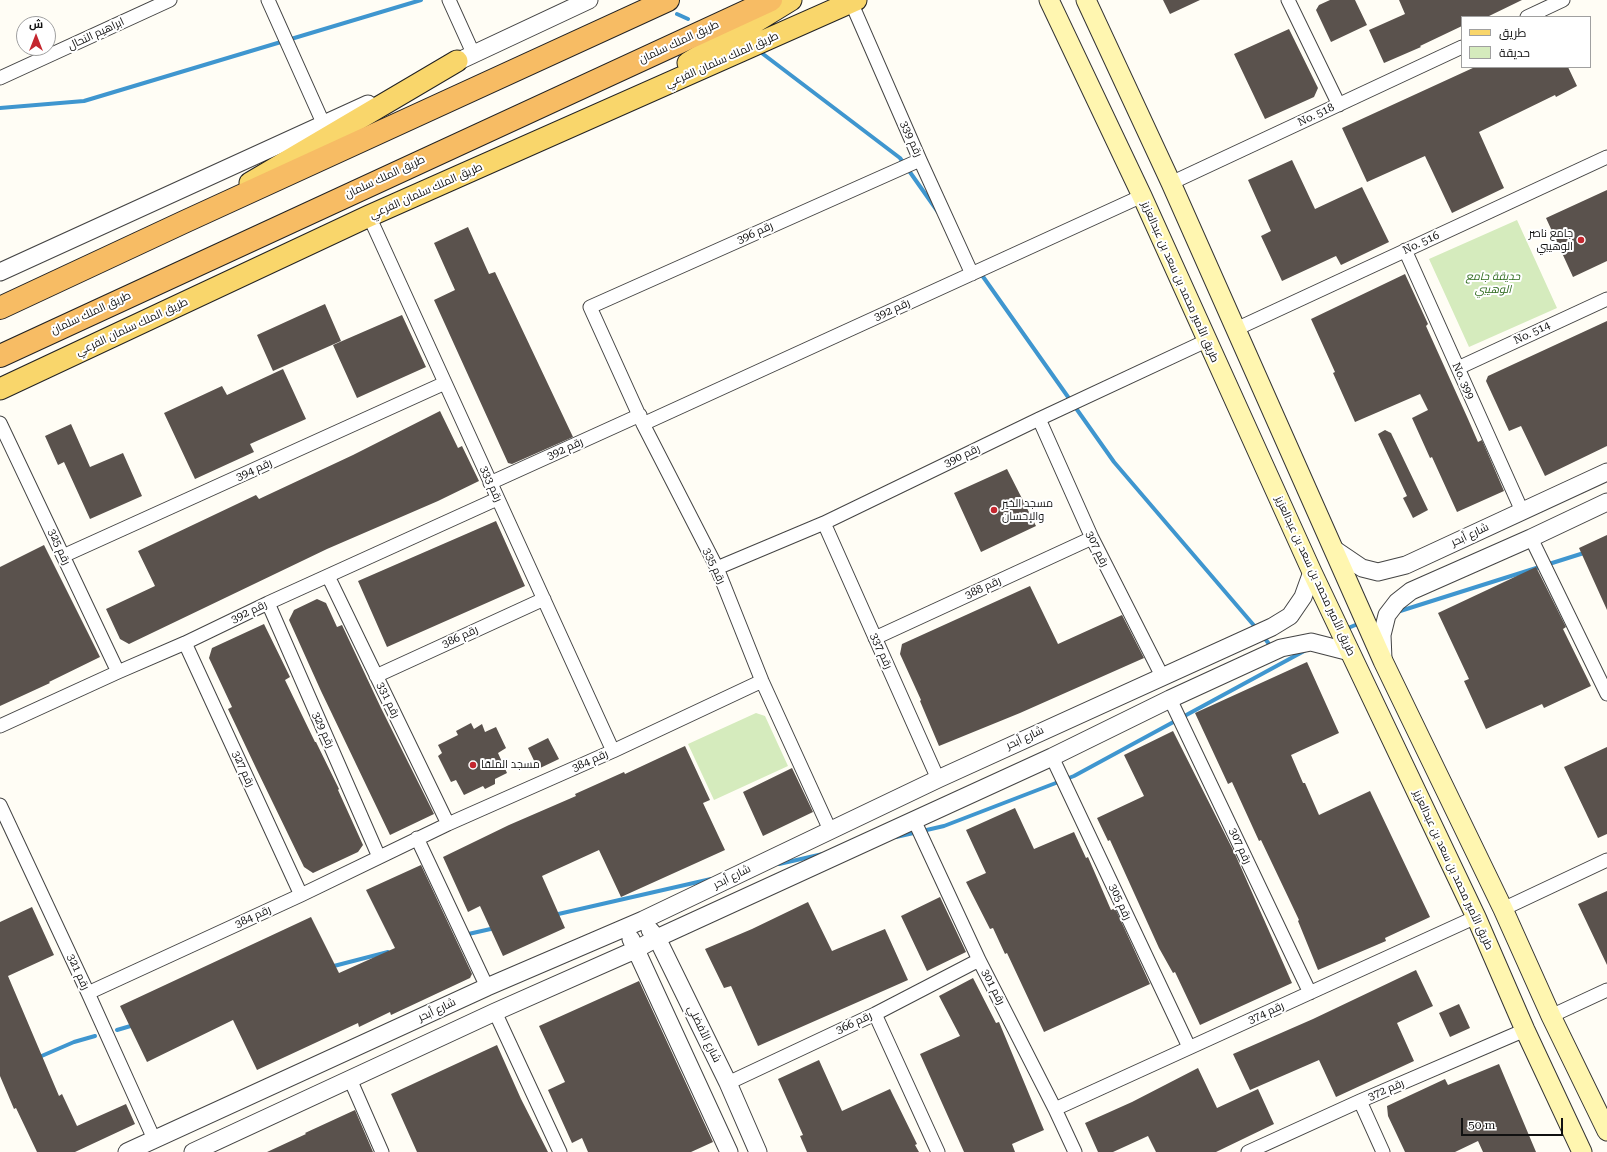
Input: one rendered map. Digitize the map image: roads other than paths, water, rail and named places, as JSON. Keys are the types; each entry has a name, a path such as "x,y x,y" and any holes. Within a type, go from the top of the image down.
{"highway":[{"path":"0,308 668,0"},
{"name":"طريق الملك سلمان","path":"0,356 771,0"}],"main road":[{"path":"618,106 791,0"},
{"name":"طريق الأمير محمد بن سعد بن عبدالعزيز","path":"1050,0 1052,9 1142,196 1312,572 1476,917 1525,1030 1582,1152"},
{"path":"1086,0 1171,183 1234,330 1334,549 1383,661 1503,909 1551,1016 1607,1130"},
{"name":"طريق الملك سلمان الفرعي","path":"0,389 369,216 853,1"},
{"path":"184,222 465,57"}],"street":[{"name":"ابراهيم النحال","path":"0,78 170,0"},
{"path":"268,0 324,125"},
{"path":"449,0 465,57"},
{"path":"0,272 324,125 588,0"},
{"path":"1288,0 1339,105"},
{"path":"1529,16 1563,0"},
{"name":"رقم 339","path":"853,1 920,160 972,274"},
{"name":"No. 518","path":"1171,183 1461,47"},
{"name":"No. 516","path":"1234,330 1607,156"},
{"name":"رقم 396","path":"590,307 920,160"},
{"name":"رقم 392","path":"490,483 641,420 972,274 1142,196"},
{"name":"رقم 333","path":"369,216 613,751"},
{"name":"No. 399","path":"1405,250 1522,511"},
{"name":"No. 514","path":"1458,368 1607,299"},
{"name":"رقم 335","path":"590,307 641,420 716,568 762,681 830,830"},
{"name":"رقم 390","path":"716,568 824,523 1206,340"},
{"name":"رقم 394","path":"63,556 446,383"},
{"name":"رقم 307","path":"1039,419 1092,538 1162,676"},
{"name":"رقم 325","path":"0,423 118,672"},
{"name":"شارع أبحر","path":"1334,549 1362,568 1378,572 1406,565 1607,472"},
{"name":"رقم 392","path":"0,726 185,643 268,603 497,499"},
{"path":"1383,661 1382,634 1387,615 1397,602 1411,591 1531,538 1607,502"},
{"name":"رقم 337","path":"824,523 938,779"},
{"name":"رقم 388","path":"875,638 1092,538"},
{"path":"1531,538 1604,680 1607,694"},
{"path":"1420,558 1413,565 1412,573 1424,582 1432,582"},
{"name":"شارع أبحر","path":"127,1152 487,987 643,920 938,779 1272,627 1290,616 1303,597 1312,572"},
{"name":"رقم 331","path":"328,576 448,824"},
{"name":"رقم 386","path":"376,676 544,599"},
{"name":"رقم 329","path":"268,603 379,857"},
{"path":"1272,627 1281,648"},
{"path":"194,1152 495,1012 635,950 657,938 1052,757 1170,699 1281,648 1311,642 1350,652"},
{"name":"رقم 327","path":"185,643 301,895"},
{"name":"رقم 384","path":"88,993 301,895 417,838 613,751 762,681"},
{"name":"رقم 307","path":"1170,699 1310,993"},
{"name":"رقم 305","path":"1052,757 1189,1047"},
{"name":"رقم 321","path":"0,805 154,1139"},
{"name":"رقم 301","path":"914,820 979,960 1055,1108 1075,1152"},
{"path":"417,838 487,987"},
{"path":"1503,909 1607,860"},
{"name":"رقم 374","path":"1055,1108 1476,917"},
{"name":"شارع الأفضلي","path":"643,920 657,938 728,1083 758,1152"},
{"path":"627,927 635,950 729,1152"},
{"name":"رقم 366","path":"728,1083 875,1014 979,960"},
{"path":"1551,1016 1607,990"},
{"path":"495,1012 560,1152"},
{"path":"875,1014 938,1152"},
{"name":"رقم 372","path":"1248,1152 1360,1101 1525,1030"},
{"path":"350,1079 382,1152"},
{"path":"1360,1101 1383,1152"}],"waterway":[{"path":"0,108 84,101 421,0"},
{"path":"677,14 688,19"},
{"path":"763,54 900,158 938,212"},
{"path":"979,271 1114,462 1257,629"},
{"path":"1397,612 1587,552"},
{"path":"1348,628 1358,624"},
{"path":"1263,636 1272,648"},
{"path":"896,837 944,826 1074,776 1306,650"},
{"path":"779,864 823,854"},
{"path":"554,915 711,879"},
{"path":"464,935 495,928"},
{"path":"330,967 388,952"},
{"path":"117,1030 134,1025"},
{"path":"37,1058 74,1042 95,1036"}],"place":[{"name":"جامع ناصر الوهيبي","path":"1581,240"},
{"name":"مسجد الخير والإحسان","path":"994,510"},
{"name":"مسجد الملقا","path":"473,765"}],"park label":[{"name":"حديقة جامع الوهيبي","path":"1493,283"}]}
